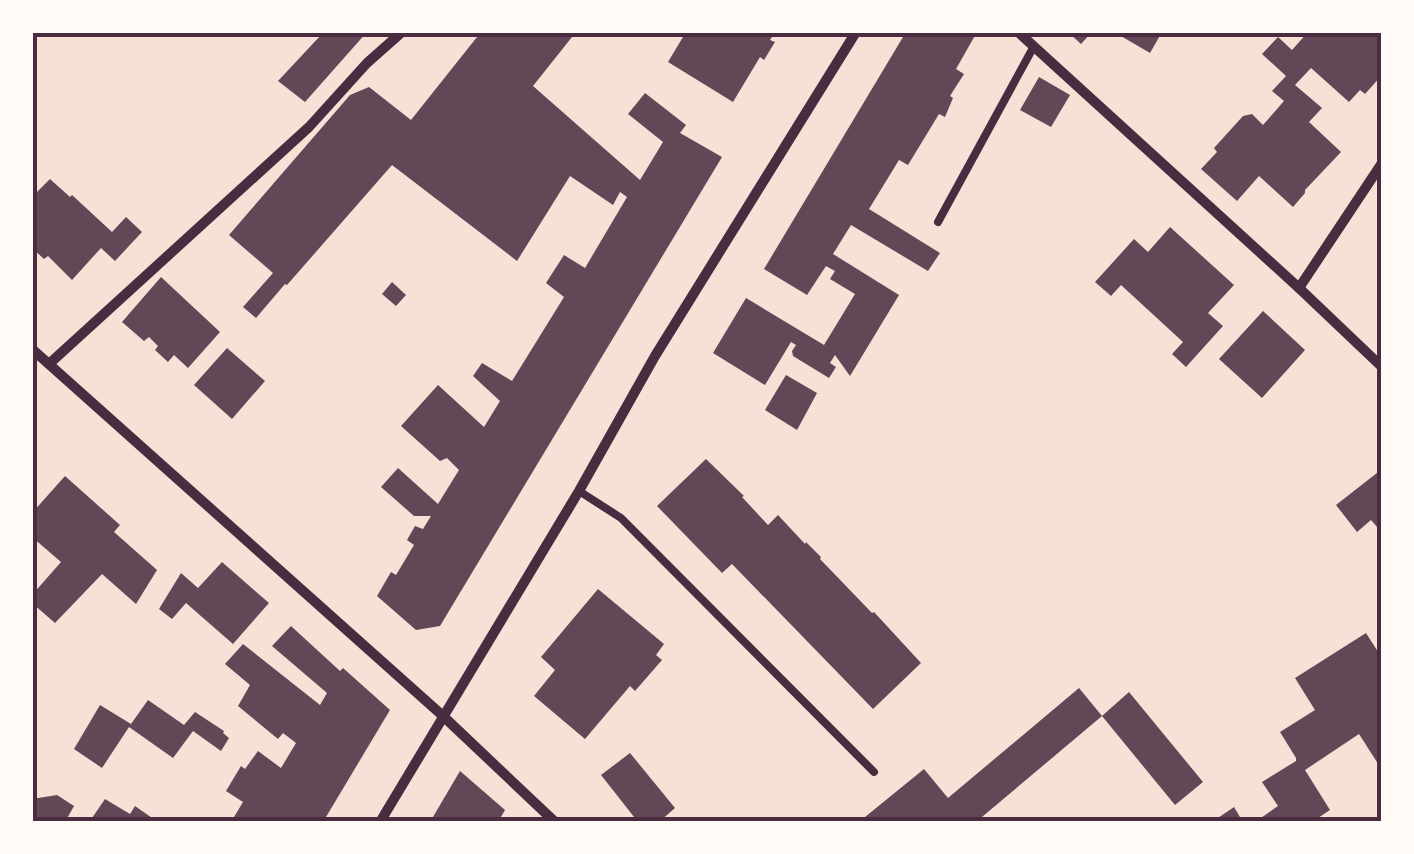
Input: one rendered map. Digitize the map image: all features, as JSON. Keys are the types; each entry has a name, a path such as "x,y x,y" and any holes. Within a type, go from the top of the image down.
{"street":[{"path":"49,364 308,127 367,63 402,32"},
{"path":"380,822 654,356 856,32"},
{"path":"1018,32 1382,367"},
{"path":"1299,288 1382,163"},
{"path":"32,349 555,822"}],"lane":[{"path":"938,222 1034,46"},
{"path":"578,491 620,518 874,772"}],"building":[{"path":"318,32 367,32 305,102 278,81 321,35"},
{"path":"481,32 576,32 533,86 640,180 663,142 628,114 645,93 686,125 680,133 722,157 440,626 416,630 377,596 391,572 396,575 414,545 407,540 415,526 423,529 431,516 414,516 381,487 398,468 438,504 459,470 447,458 440,461 401,426 438,385 484,427 500,401 473,376 482,363 512,381 564,297 546,283 564,255 585,268 627,197 620,192 613,205 570,176 517,261 392,165 256,318 243,307 273,273 229,235 350,95 369,87 411,120"},
{"path":"686,32 775,32 770,40 775,42 764,60 760,57 733,102 668,62"},
{"path":"906,32 977,32 956,69 964,74 950,96 953,98 945,117 939,114 908,165 899,160 869,209 940,253 928,271 851,225 833,254 899,295 850,376 835,355 830,363 836,367 829,378 793,356 796,345 791,342 765,385 713,353 746,298 824,345 855,294 830,279 835,271 826,266 807,295 764,269"},
{"path":"1068,32 1092,32 1081,44"},
{"path":"1114,32 1162,32 1150,53"},
{"path":"1308,32 1382,32 1382,75 1365,94 1360,90 1349,102 1311,68 1295,85 1322,108 1309,122 1341,152 1293,207 1259,176 1237,201 1201,169 1243,116 1252,114 1263,125 1284,101 1272,91 1286,76 1262,54 1278,37 1292,50"},
{"path":"1039,77 1070,95 1051,127 1020,110"},
{"path":"50,179 112,232 126,217 142,232 115,261 101,248 72,280 48,256 44,259 32,248 32,197"},
{"path":"1170,227 1234,285 1208,313 1223,326 1186,367 1172,354 1183,342 1121,285 1111,296 1095,282 1134,239 1148,252"},
{"path":"161,277 220,332 188,368 174,355 168,362 155,350 158,346 149,337 144,341 122,322"},
{"path":"392,282 406,295 396,306 382,294"},
{"path":"1263,311 1305,350 1262,398 1219,359"},
{"path":"227,348 265,381 232,419 194,385"},
{"path":"786,375 817,393 797,430 765,410"},
{"path":"706,459 768,525 778,515 921,663 873,709 732,564 722,573 657,506"},
{"path":"1382,469 1382,526 1378,528 1371,520 1357,532 1336,505"},
{"path":"65,476 120,525 114,532 157,570 136,604 102,574 55,623 32,603 32,595 61,562 32,537 32,513"},
{"path":"222,562 269,603 233,644 186,603 172,619 159,609 181,573 198,588"},
{"path":"598,589 664,644 656,655 662,660 635,691 630,686 585,739 534,696 555,670 541,657"},
{"path":"291,626 390,710 323,822 231,822 243,802 226,791 241,766 245,769 258,751 281,768 296,743 283,733 278,739 238,706 250,685 225,664 243,644 320,705 327,693 272,646"},
{"path":"1366,633 1382,658 1382,770 1359,734 1305,770 1330,810 1316,822 1255,822 1278,806 1262,782 1296,761 1280,732 1315,710 1295,678"},
{"path":"1079,688 1102,716 976,822 869,822 865,817 924,769 948,798"},
{"path":"1129,692 1203,782 1175,805 1102,716"},
{"path":"148,700 184,725 195,712 229,738 221,751 193,731 173,758 129,727 102,768 74,749 100,705 131,724"},
{"path":"630,753 675,808 659,822 638,822 601,775"},
{"path":"460,771 505,810 498,822 430,822"},
{"path":"57,795 74,806 65,822 32,822 32,799"},
{"path":"105,799 130,814 135,806 158,822 97,822 92,818"},
{"path":"1234,807 1243,822 1212,822"}]}
